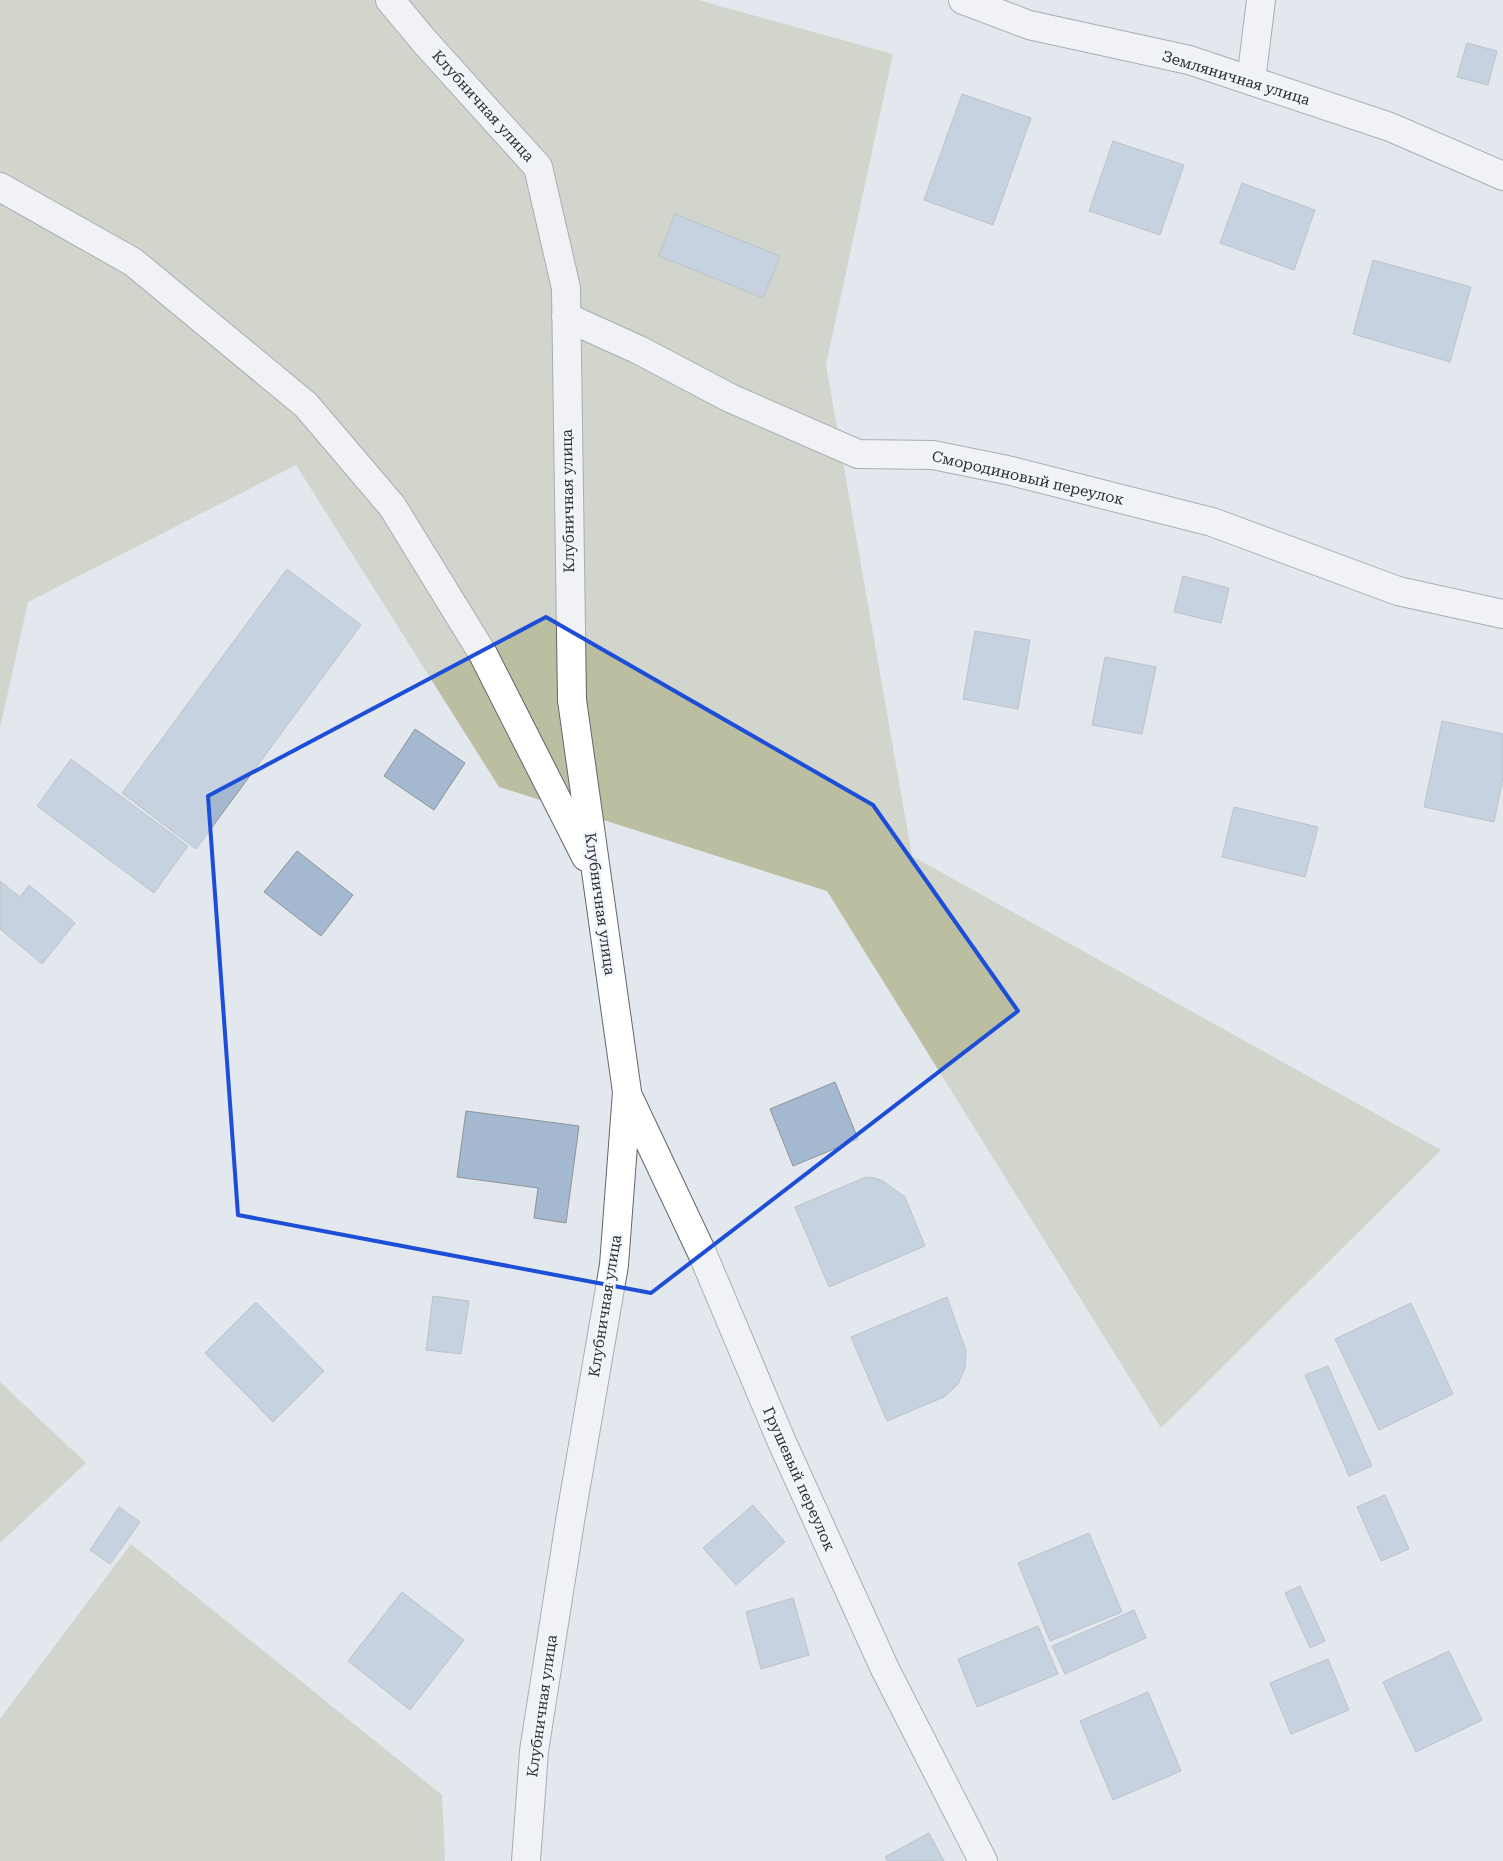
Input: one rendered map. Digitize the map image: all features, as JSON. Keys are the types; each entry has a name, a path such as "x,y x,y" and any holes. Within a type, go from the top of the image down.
{"street":[{"name":"Клубничная улица","path":"390,0 425,42 538,167 566,288 572,700 626,1092 614,1265 571,1515 534,1752 526,1861"},
{"name":"Земляничная улица","path":"963,0 1029,24 1189,60 1390,127 1503,176"},
{"path":"1251,81 1261,0"},
{"path":"0,187 133,262 306,405 392,506 483,654 596,876"},
{"name":"Смородиновый переулок","path":"566,317 639,350 730,398 858,454 933,455 1026,475 1212,522 1398,590 1503,614"},
{"name":"Грушевый переулок","path":"626,1092 703,1255 781,1440 885,1669 983,1861"}],"highlighted area":[{"path":"546,617 873,805 1018,1011 651,1293 238,1215 208,796"}],"green space":[{"path":"0,0 698,0 893,54 826,365 912,856 1441,1150 1161,1428 827,891 499,787 296,465 28,602 0,728"},
{"path":"0,1382 86,1463 0,1543"},
{"path":"131,1544 442,1795 445,1861 0,1861 0,1719"}],"building":[{"path":"1467,43 1497,51 1488,85 1457,77"},
{"path":"962,94 1031,118 993,225 924,200"},
{"path":"1113,141 1184,165 1160,235 1089,211"},
{"path":"1242,183 1315,210 1294,270 1220,243"},
{"path":"675,214 780,256 763,298 659,256"},
{"path":"1373,260 1471,287 1450,362 1353,334"},
{"path":"287,569 361,625 196,849 122,793"},
{"path":"1183,576 1229,588 1221,623 1174,612"},
{"path":"975,631 1030,640 1018,709 963,699"},
{"path":"1105,657 1156,667 1142,734 1092,725"},
{"path":"1442,721 1503,734 1503,778 1494,822 1424,807"},
{"path":"415,729 465,763 434,810 384,776"},
{"path":"71,759 188,846 154,893 37,806"},
{"path":"1234,807 1318,827 1305,877 1222,857"},
{"path":"297,851 353,895 321,936 264,892"},
{"path":"0,881 20,897 29,885 75,923 42,964 0,929"},
{"path":"835,1082 858,1139 793,1166 770,1109"},
{"path":"466,1111 579,1126 566,1223 534,1218 538,1188 457,1177"},
{"path":"866,1177 883,1181 905,1197 925,1246 829,1287 795,1207"},
{"path":"433,1296 469,1301 461,1354 426,1350"},
{"path":"947,1297 966,1351 965,1368 958,1384 944,1397 887,1421 851,1337"},
{"path":"256,1302 324,1371 273,1422 205,1353"},
{"path":"1411,1303 1453,1394 1379,1430 1335,1339"},
{"path":"1328,1366 1372,1466 1349,1476 1305,1375"},
{"path":"1385,1495 1409,1549 1381,1561 1357,1507"},
{"path":"753,1505 785,1542 736,1585 703,1548"},
{"path":"119,1507 140,1522 110,1564 90,1550"},
{"path":"1089,1533 1122,1612 1050,1641 1018,1563"},
{"path":"1300,1586 1325,1641 1310,1648 1285,1593"},
{"path":"402,1592 464,1640 410,1710 348,1661"},
{"path":"793,1598 809,1655 761,1669 746,1612"},
{"path":"1134,1610 1146,1638 1065,1674 1052,1646"},
{"path":"1038,1626 1058,1674 977,1707 958,1659"},
{"path":"1449,1651 1482,1720 1416,1752 1383,1682"},
{"path":"1328,1659 1349,1710 1291,1734 1270,1683"},
{"path":"1148,1692 1181,1771 1113,1800 1080,1721"},
{"path":"929,1833 944,1861 888,1861 885,1857"}]}
